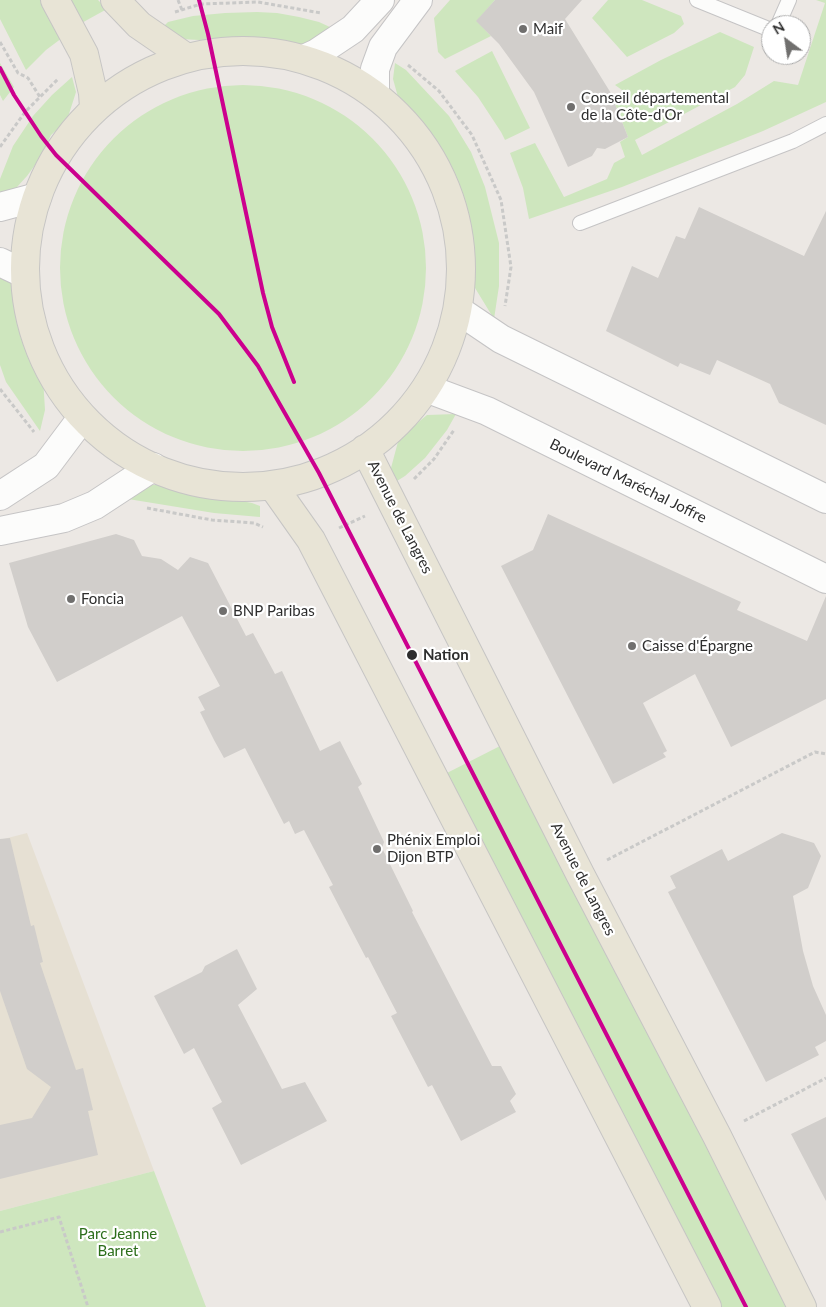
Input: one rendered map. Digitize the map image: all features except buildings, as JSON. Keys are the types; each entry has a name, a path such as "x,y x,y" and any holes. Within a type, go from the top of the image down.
{"main road":[{"path":"55,0 84,54 93,93 94,108"},
{"path":"115,0 139,25 187,58"},
{"path":"304,59 317,53 353,29 380,0"},
{"path":"375,92 375,69 383,47 418,0"},
{"path":"252,50 290,54 304,59 342,73 375,92 413,133 445,186 459,231 462,281 458,310 428,388 401,421 365,449 332,467 275,490 220,489 172,478 122,449 82,418 53,374 30,319 25,274 26,244 37,197 56,155 94,108 145,74 187,58 228,51 252,50"},
{"path":"0,207 37,197"},
{"path":"0,262 25,274"},
{"path":"458,310 500,339 826,499"},
{"name":"Boulevard Maréchal Joffre","path":"428,388 487,411 826,579"},
{"path":"0,496 46,466 82,418"},
{"name":"Avenue de Langres","path":"365,449 580,874 717,1136 802,1307"},
{"path":"0,530 64,518 95,505 153,467"},
{"path":"275,490 311,540 707,1307"}],"lane":[{"path":"697,0 761,26"},
{"path":"782,15 789,0"},
{"path":"580,223 793,141 826,124"}],"path":[{"path":"178,0 182,10"},
{"path":"139,25 201,4 258,2 323,13 353,29"},
{"path":"0,42 18,73 28,78 40,97"},
{"path":"383,47 405,62 439,91 472,135 501,200 511,267 500,339"},
{"path":"0,147 25,112 84,54"},
{"path":"0,389 41,442 56,453"},
{"path":"311,540 358,520 390,500 434,459 471,405"},
{"path":"110,496 152,510 212,520 254,523 270,530"},
{"path":"580,874 815,752 826,754"},
{"path":"717,1136 826,1078"},
{"path":"0,1232 58,1217 88,1307"}],"shaded area":[{"path":"27,833 154,1171 0,1211 0,840"}],"green space":[{"path":"0,0 40,0 62,38 46,50 26,70 0,19"},
{"path":"65,0 98,0 107,9 78,25"},
{"path":"450,0 495,0 477,21 491,36 445,59 438,52 434,18"},
{"path":"608,0 642,0 681,16 684,24 674,33 627,57 592,18"},
{"path":"816,0 826,0 826,102 763,131 622,187 529,219 523,188 510,153 535,143 564,197 607,179 614,163 625,157 620,142 628,137 615,104 622,99 622,90 615,85 661,60 720,32 754,47 745,75 735,87 635,140 642,155 737,104 774,81 798,85 805,65 811,65 811,46 825,3"},
{"path":"257,12 299,17 319,22 332,28 318,40 303,44 245,39 181,39 160,30 168,22 193,16"},
{"path":"492,51 530,128 505,140 478,97 455,71"},
{"path":"0,63 14,87 3,101 0,95"},
{"path":"395,63 406,70 449,116 471,152 485,187 499,243 499,286 494,319 472,283 468,230 442,162 424,132 398,97 393,79"},
{"path":"72,77 76,92 68,117 51,135 38,161 27,176 17,187 0,198 0,179 13,146 33,116"},
{"path":"243,85 279,88 313,99 345,116 373,138 395,166 412,198 423,232 426,268 423,304 412,338 395,370 373,398 345,420 313,437 279,448 243,451 207,448 173,437 141,420 113,398 91,370 74,338 63,304 60,268 63,232 74,198 91,166 113,138 141,116 173,99 207,88"},
{"path":"0,276 10,279 14,304 22,333 43,378 45,410 40,431 6,382 0,365"},
{"path":"456,414 447,430 425,458 405,476 392,484 391,468 399,438 427,415"},
{"path":"162,485 252,503 260,506 260,517 214,513 128,499 145,486"},
{"path":"502,745 790,1307 719,1307 443,775"},
{"name":"Parc Jeanne Barret","path":"154,1171 206,1307 0,1307 0,1211"}],"transit line":[{"path":"199,0 208,34 263,293 272,327 294,382"},
{"path":"0,68 14,95 56,155 219,314 258,366 319,473 746,1307"}],"place":[{"name":"Maif","path":"523,29"},
{"name":"Conseil départemental de la Côte-d'Or","path":"571,107"},
{"name":"Foncia","path":"71,599"},
{"name":"BNP Paribas","path":"223,611"},
{"name":"Caisse d'Épargne","path":"632,646"},
{"name":"Nation","path":"412,655"},
{"name":"Phénix Emploi Dijon BTP","path":"377,849"}]}
